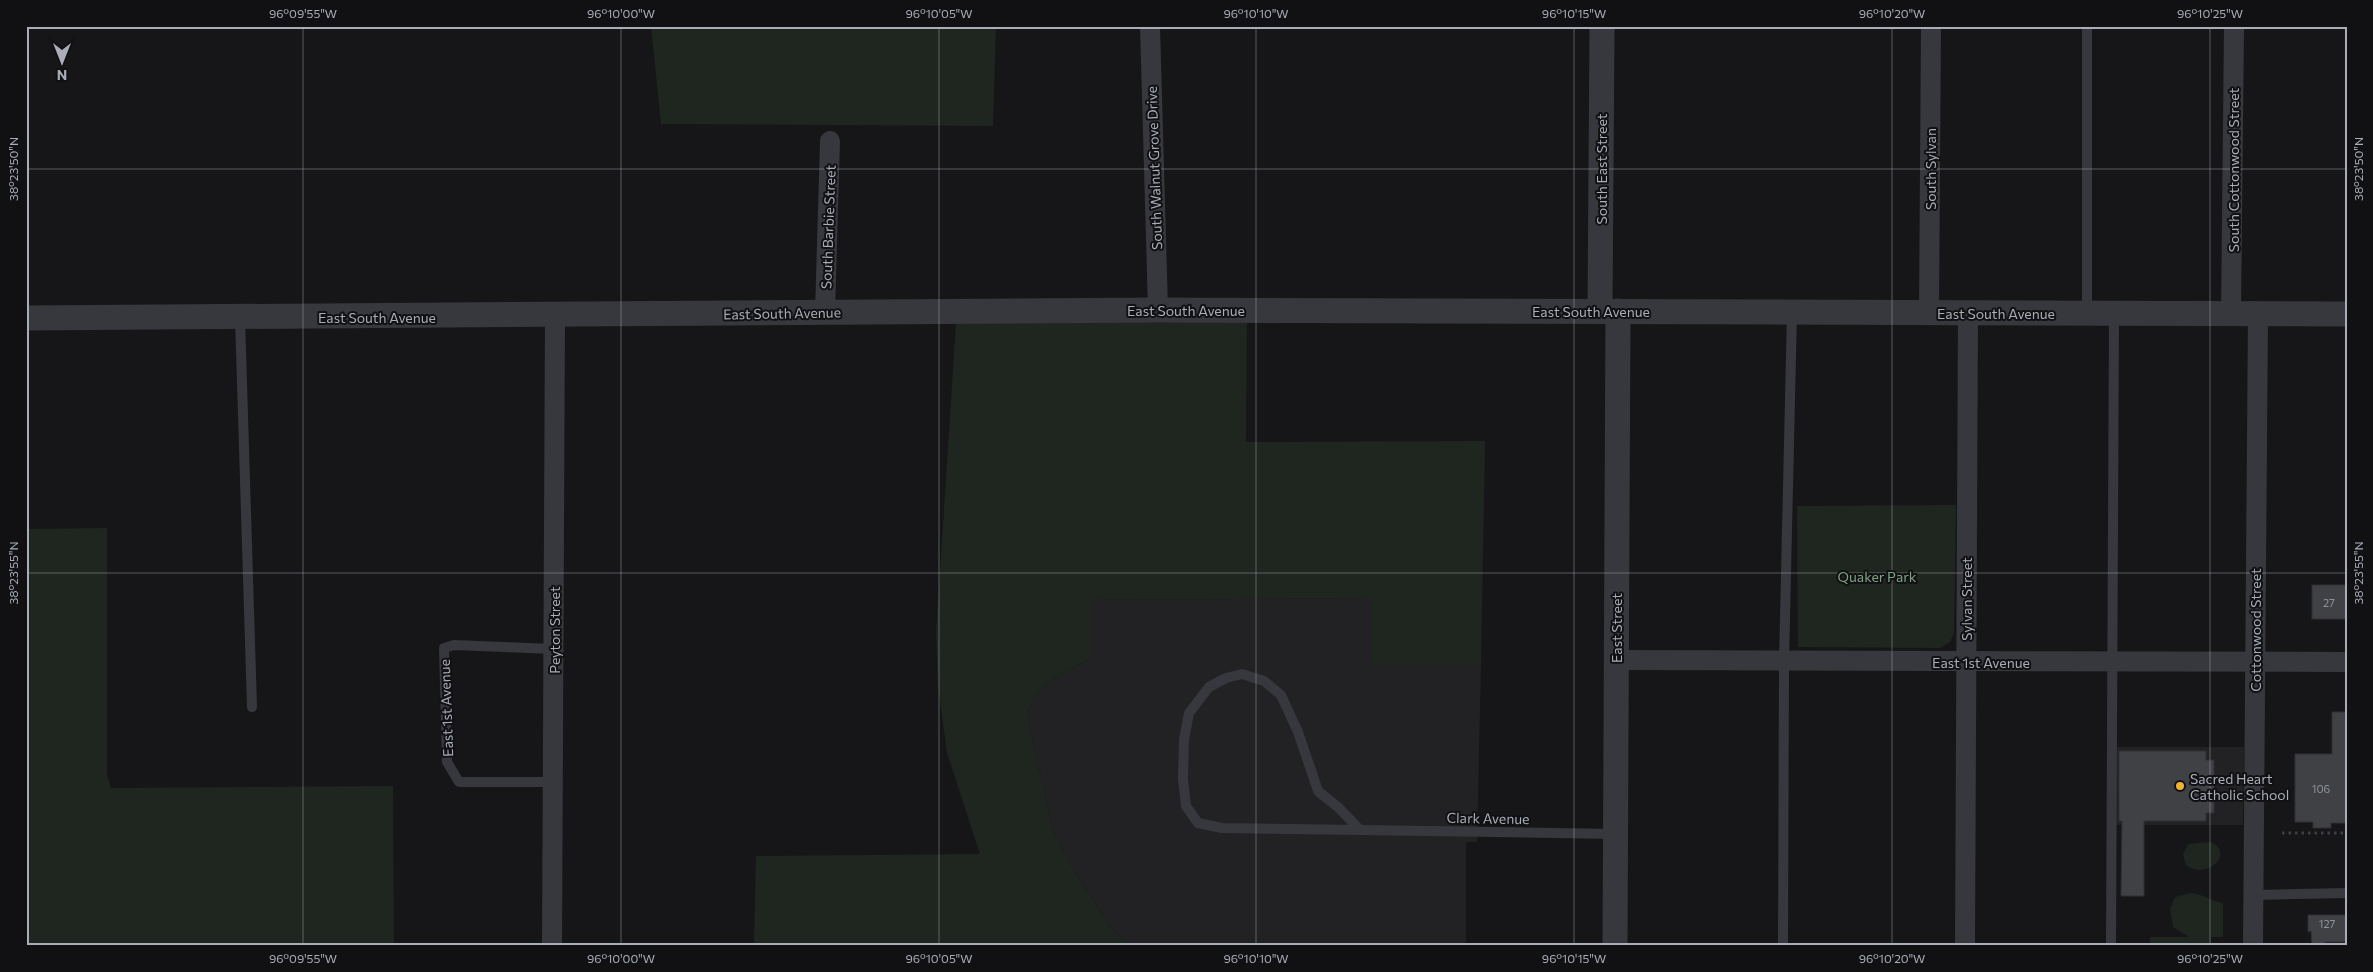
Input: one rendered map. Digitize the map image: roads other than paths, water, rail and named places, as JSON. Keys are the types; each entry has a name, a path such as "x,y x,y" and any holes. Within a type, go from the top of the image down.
{"street":[{"name":"South Walnut Grove Drive","path":"1150,26 1158,310"},
{"name":"South East Street","path":"1602,26 1609,311"},
{"name":"South Sylvan","path":"1929,312 1931,26"},
{"name":"South Cottonwood Street","path":"2232,313 2234,26"},
{"name":"South Barbie Street","path":"825,313 830,141"},
{"name":"East South Avenue","path":"26,318 240,318 1158,310 2347,314"},
{"name":"East Street","path":"1609,311 1616,660 1615,946"},
{"name":"Sylvan Street","path":"1966,946 1968,312"},
{"name":"Cottonwood Street","path":"2252,946 2258,314"},
{"name":"Peyton Street","path":"552,946 555,315"},
{"name":"East 1st Avenue","path":"1616,660 2347,662"}],"lane":[{"path":"2087,26 2087,312"},
{"path":"1782,946 1784,661 1792,311"},
{"path":"2112,946 2114,313"},
{"path":"240,318 252,707"},
{"name":"East 1st Avenue","path":"553,782 459,782 447,762 443,672 444,648 454,645 554,649"},
{"name":"Clark Avenue","path":"1360,830 1339,808 1318,791 1298,732 1281,695 1264,681 1242,674 1226,678 1209,687 1189,713 1184,739 1183,778 1186,806 1198,823 1222,828 1615,834"},
{"path":"2253,895 2347,893"}],"place":[{"name":"Sacred Heart Catholic School","path":"2180,786"}],"park label":[{"name":"Quaker Park","path":"1877,576"}]}
